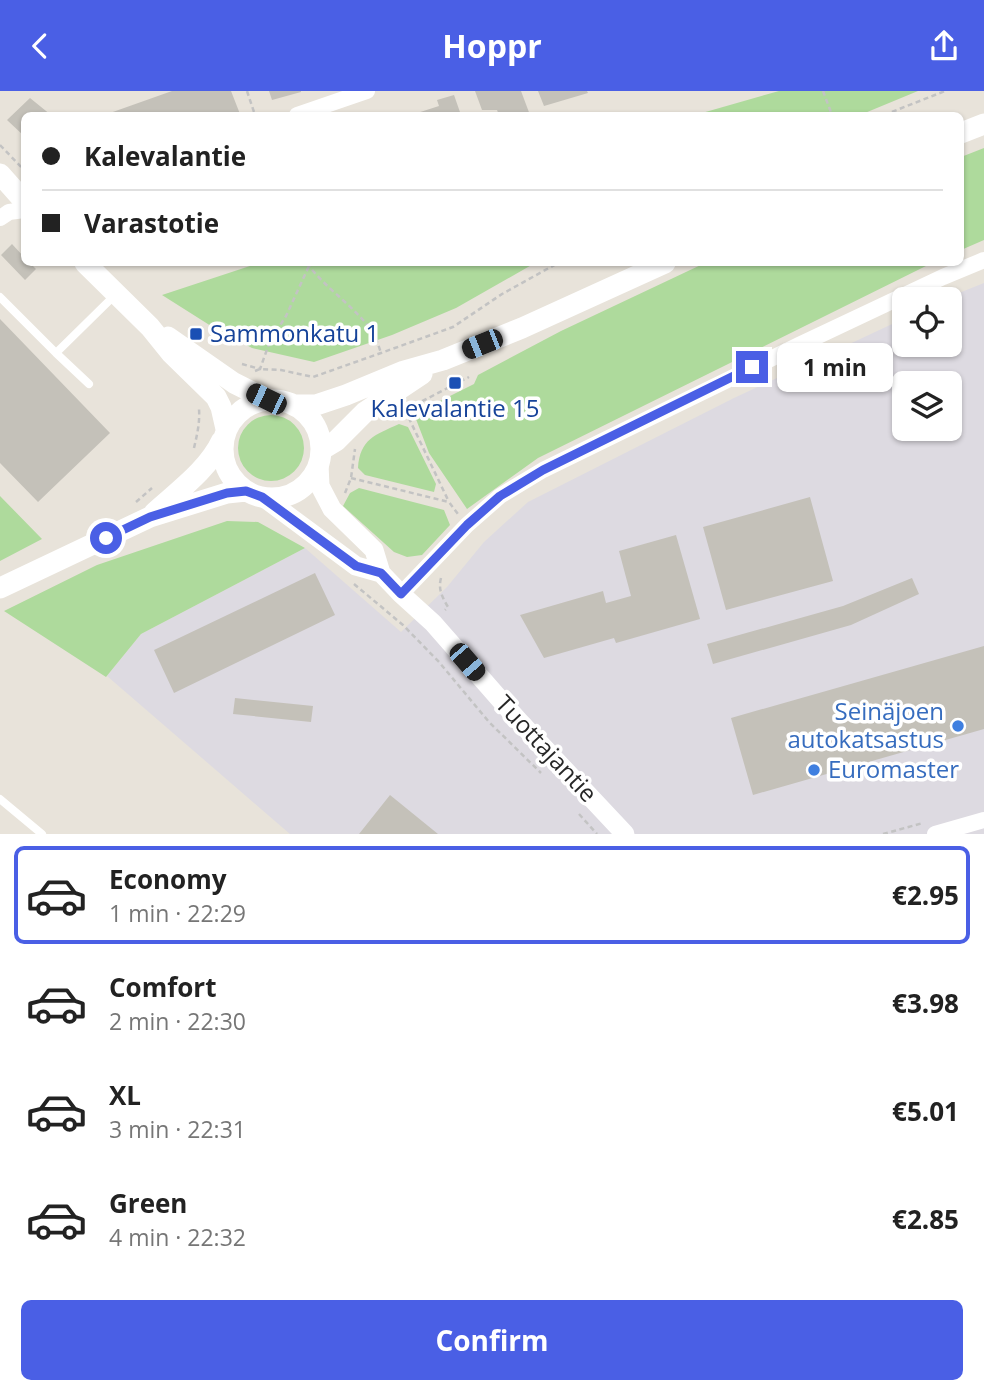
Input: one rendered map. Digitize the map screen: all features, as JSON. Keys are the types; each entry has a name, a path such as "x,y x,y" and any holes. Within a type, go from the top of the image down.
{"main road":[{"path":"964,132 984,124"},
{"path":"0,174 21,198"},
{"path":"88,266 216,397 221,407 224,463 236,484 254,494"},
{"path":"295,405 316,405 404,371 443,360 522,328 658,266"},
{"path":"150,327 177,342 234,383 266,399"},
{"path":"320,457 365,412 443,360"},
{"path":"0,588 150,517 218,496 254,494 277,498 291,495 313,477 320,457 320,437 315,424 295,405 281,400 266,399 254,402 233,418 217,452 208,464 150,517"}],"street":[{"path":"305,112 367,91"},
{"path":"0,218 9,212 21,210"},
{"path":"401,594 467,525 500,496 543,470 847,322 984,260"},
{"name":"Tuottajantie","path":"320,457 320,486 332,509 374,550 381,573 433,623 518,720 625,834"},
{"name":"Tuottajantie","path":"254,494 356,566 381,573"},
{"path":"935,834 984,820"}],"lane":[{"path":"56,353 117,293"},
{"path":"0,297 89,384"},
{"path":"0,799 42,834"}],"path":[{"path":"247,91 254,112"},
{"path":"823,91 831,112"},
{"path":"892,112 945,91"},
{"path":"0,145 21,167"},
{"path":"260,369 270,341 285,316 307,266"},
{"path":"309,266 319,279 371,329 382,353"},
{"path":"449,502 405,410 469,377"},
{"path":"349,581 409,632 439,662 489,722 543,775"},
{"path":"579,814 597,834"}],"shaded area":[{"path":"984,283 984,834 290,834 107,676 141,634 305,548 401,632 447,587 484,542 528,502 734,398 892,324 892,357 962,357 962,292"}],"green space":[{"path":"779,91 918,91 867,112 706,112"},
{"path":"984,148 984,240 964,249 964,156"},
{"path":"250,266 530,266 456,308 392,335 314,362 252,348 162,295"},
{"path":"699,266 926,266 538,458 467,509 429,453 414,414 474,384 478,375 561,331"},
{"path":"271,415 284,418 294,425 301,435 304,448 301,461 294,471 284,478 271,481 258,478 248,471 241,461 238,448 241,435 248,425 258,418"},
{"path":"399,424 408,427 436,484 434,492 365,475 358,468 362,450 370,439"},
{"path":"359,488 444,510 450,525 422,555 407,557 394,552 343,506 350,493"},
{"path":"0,496 42,539 0,561"},
{"path":"227,521 258,522 305,548 141,634 106,677 4,611 97,565"}],"building":[{"path":"172,91 231,91 239,112 113,112"},
{"path":"269,91 301,91 301,92 272,100"},
{"path":"475,91 521,91 529,112 498,112 482,110"},
{"path":"538,91 587,91 588,93 544,106"},
{"path":"454,95 460,112 420,112 439,106 437,100"},
{"path":"30,98 47,112 21,112 21,133 7,120"},
{"path":"12,244 21,254 21,266 33,266 36,269 25,280 1,255"},
{"path":"0,319 110,433 38,502 0,463"},
{"path":"810,497 833,581 726,610 703,527"},
{"path":"676,535 700,619 616,643 614,638 544,658 520,615 603,591 606,603 631,596 619,551"},
{"path":"315,573 335,615 174,693 154,650"},
{"path":"912,578 919,594 851,625 713,664 707,644 843,606"},
{"path":"984,646 984,729 753,795 731,718"},
{"path":"235,698 313,706 311,722 233,714"},
{"path":"390,795 438,834 359,834"}],"place":[{"name":"Sammonkatu 1","path":"196,334"},
{"name":"Kalevalantie 15","path":"455,383"},
{"name":"Seinäjoen autokatsastus","path":"958,726"},
{"name":"Euromaster","path":"814,770"}],"route":[{"path":"106,538 150,517 208,498 246,491 262,497 356,566 381,573 401,594 467,525 500,496 543,470 752,367"}]}
